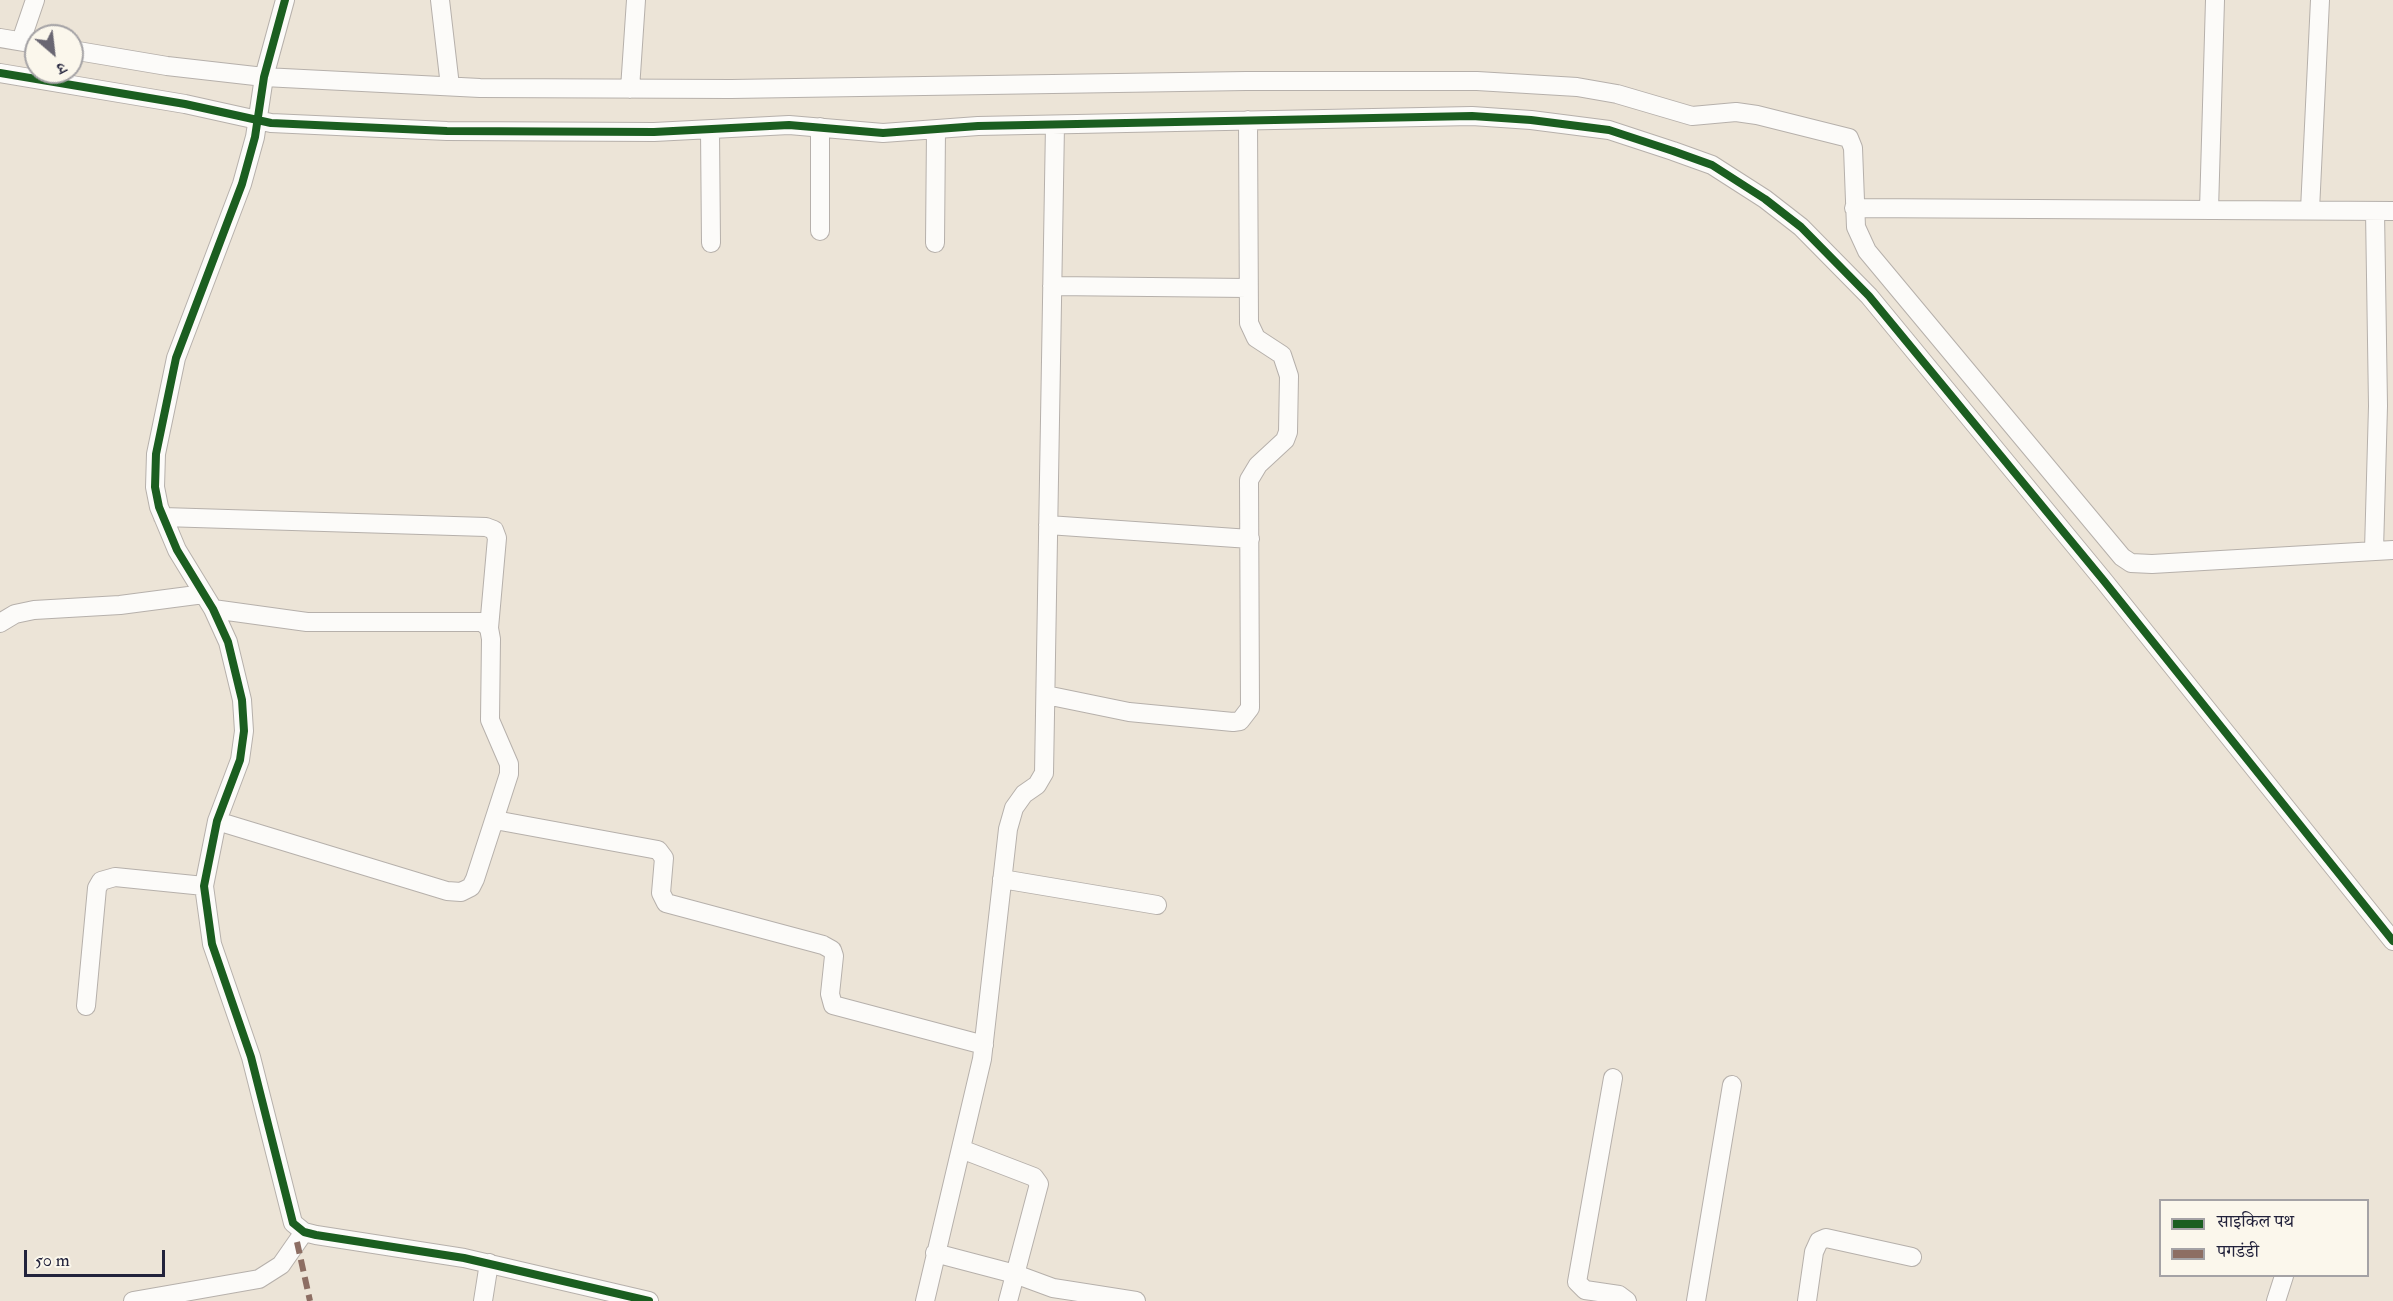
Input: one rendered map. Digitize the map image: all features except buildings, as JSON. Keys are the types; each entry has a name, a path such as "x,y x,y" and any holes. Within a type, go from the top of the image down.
{"street":[{"path":"31,24 35,0"},
{"path":"285,0 263,83 242,184 190,318 165,403 156,454 155,487 163,517 177,550 209,601 237,669 244,731 240,760 217,821 204,886 212,944 251,1057 288,1210 293,1223 304,1232 489,1263 590,1294 649,1301"},
{"path":"440,0 450,86"},
{"path":"630,89 636,0"},
{"path":"2208,210 2215,0"},
{"path":"2310,210 2320,0"},
{"path":"0,38 24,41"},
{"path":"84,52 263,83 630,89 1246,81 1477,81 1577,87 1617,94 1692,116 1736,112 1844,135 1852,142 1853,148 1856,227 1868,251 2122,557 2131,563 2152,564 2393,549"},
{"path":"0,73 258,114 447,131 654,132 789,126 883,134 1055,125 1472,116 1610,130 1712,165 1765,199 1801,226 1869,296 2096,572 2393,941"},
{"path":"1046,695 1153,715 1240,721 1250,708 1249,480 1258,465 1286,440 1289,376 1282,355 1256,338 1249,323 1248,120"},
{"path":"925,1301 984,1045 1008,829 1014,808 1024,794 1037,785 1044,773 1055,125"},
{"path":"820,127 820,231"},
{"path":"710,130 711,243"},
{"path":"935,243 936,130"},
{"path":"1854,208 2384,211 2374,550"},
{"path":"1052,286 1248,288"},
{"path":"163,517 486,527 494,530 497,538 489,628 490,720 509,764 495,820 471,887 461,892 447,891 217,821"},
{"path":"1048,525 1250,539"},
{"path":"0,623 15,614 34,609 209,601 307,622 482,622 489,628"},
{"path":"495,820 658,850 664,858 660,893 666,903 832,950 834,956 830,994 833,1005 984,1045"},
{"path":"86,1006 97,888 100,881 115,877 204,886"},
{"path":"1002,879 1157,905"},
{"path":"1613,1078 1577,1282 1585,1290 1619,1295 1626,1301"},
{"path":"1696,1301 1732,1085"},
{"path":"961,1149 1034,1177 1039,1184 1008,1301"},
{"path":"133,1301 258,1279 281,1265 304,1232"},
{"path":"1807,1301 1814,1252 1819,1241 1826,1238 1912,1257"},
{"path":"935,1252 1015,1274 1053,1288 1136,1301"},
{"path":"483,1301 489,1263"},
{"path":"2276,1301 2283,1277"}],"marked path":[{"path":"297,1242 310,1301"}],"cycle path":[{"path":"285,0 264,77 255,137 242,184 176,358 156,454 155,487 159,507 177,550 213,609 228,642 242,700 244,731 240,760 217,821 204,886 212,944 251,1057 293,1223 304,1232 464,1258 649,1301"},
{"path":"0,73 185,104 271,123 447,131 654,132 789,125 883,133 978,126 1472,116 1531,120 1609,130 1712,165 1765,199 1801,227 1869,296 2104,581 2393,941"}]}
